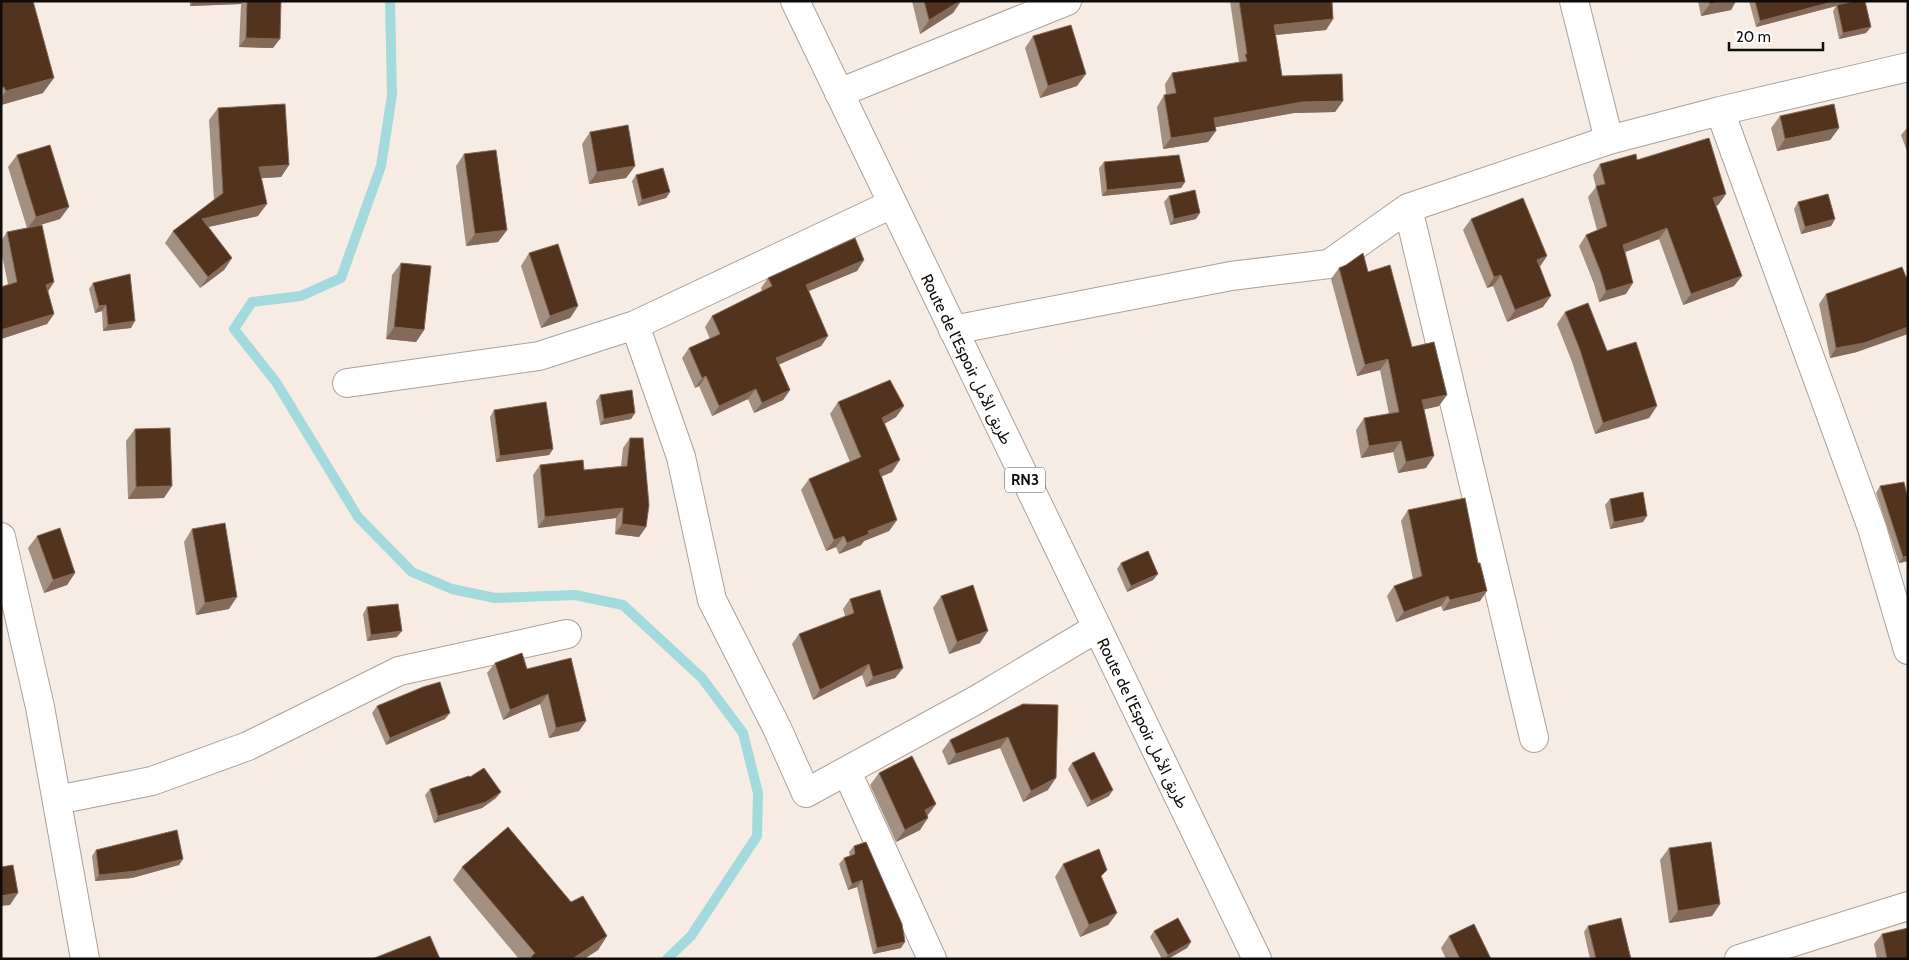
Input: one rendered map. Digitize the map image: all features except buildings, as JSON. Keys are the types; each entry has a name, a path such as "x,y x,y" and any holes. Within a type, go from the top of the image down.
{"main road":[{"name":"Route de l’Espoir طريق الأمل","path":"794,1 1257,959"},
{"path":"839,93 1067,1"},
{"path":"1574,1 1609,140"},
{"path":"953,330 1231,276 1330,264 1408,208 1609,140 1908,66"},
{"path":"1720,111 1872,528 1908,650"},
{"path":"347,383 539,356 635,324 892,204"},
{"path":"1408,208 1534,738"},
{"path":"635,324 681,457 712,600 777,728 806,793 978,699 1097,628"},
{"path":"1,537 40,707 86,959"},
{"path":"57,800 152,781 248,746 399,671 567,634"},
{"path":"847,772 932,959"},
{"path":"1739,959 1908,906"}],"waterway":[{"path":"390,1 392,95 381,166 341,278 301,296 252,302 234,329 276,382 358,517 412,572 452,589 495,598 575,595 623,605 702,678 743,733 758,793 757,836 691,936 667,959"}]}
